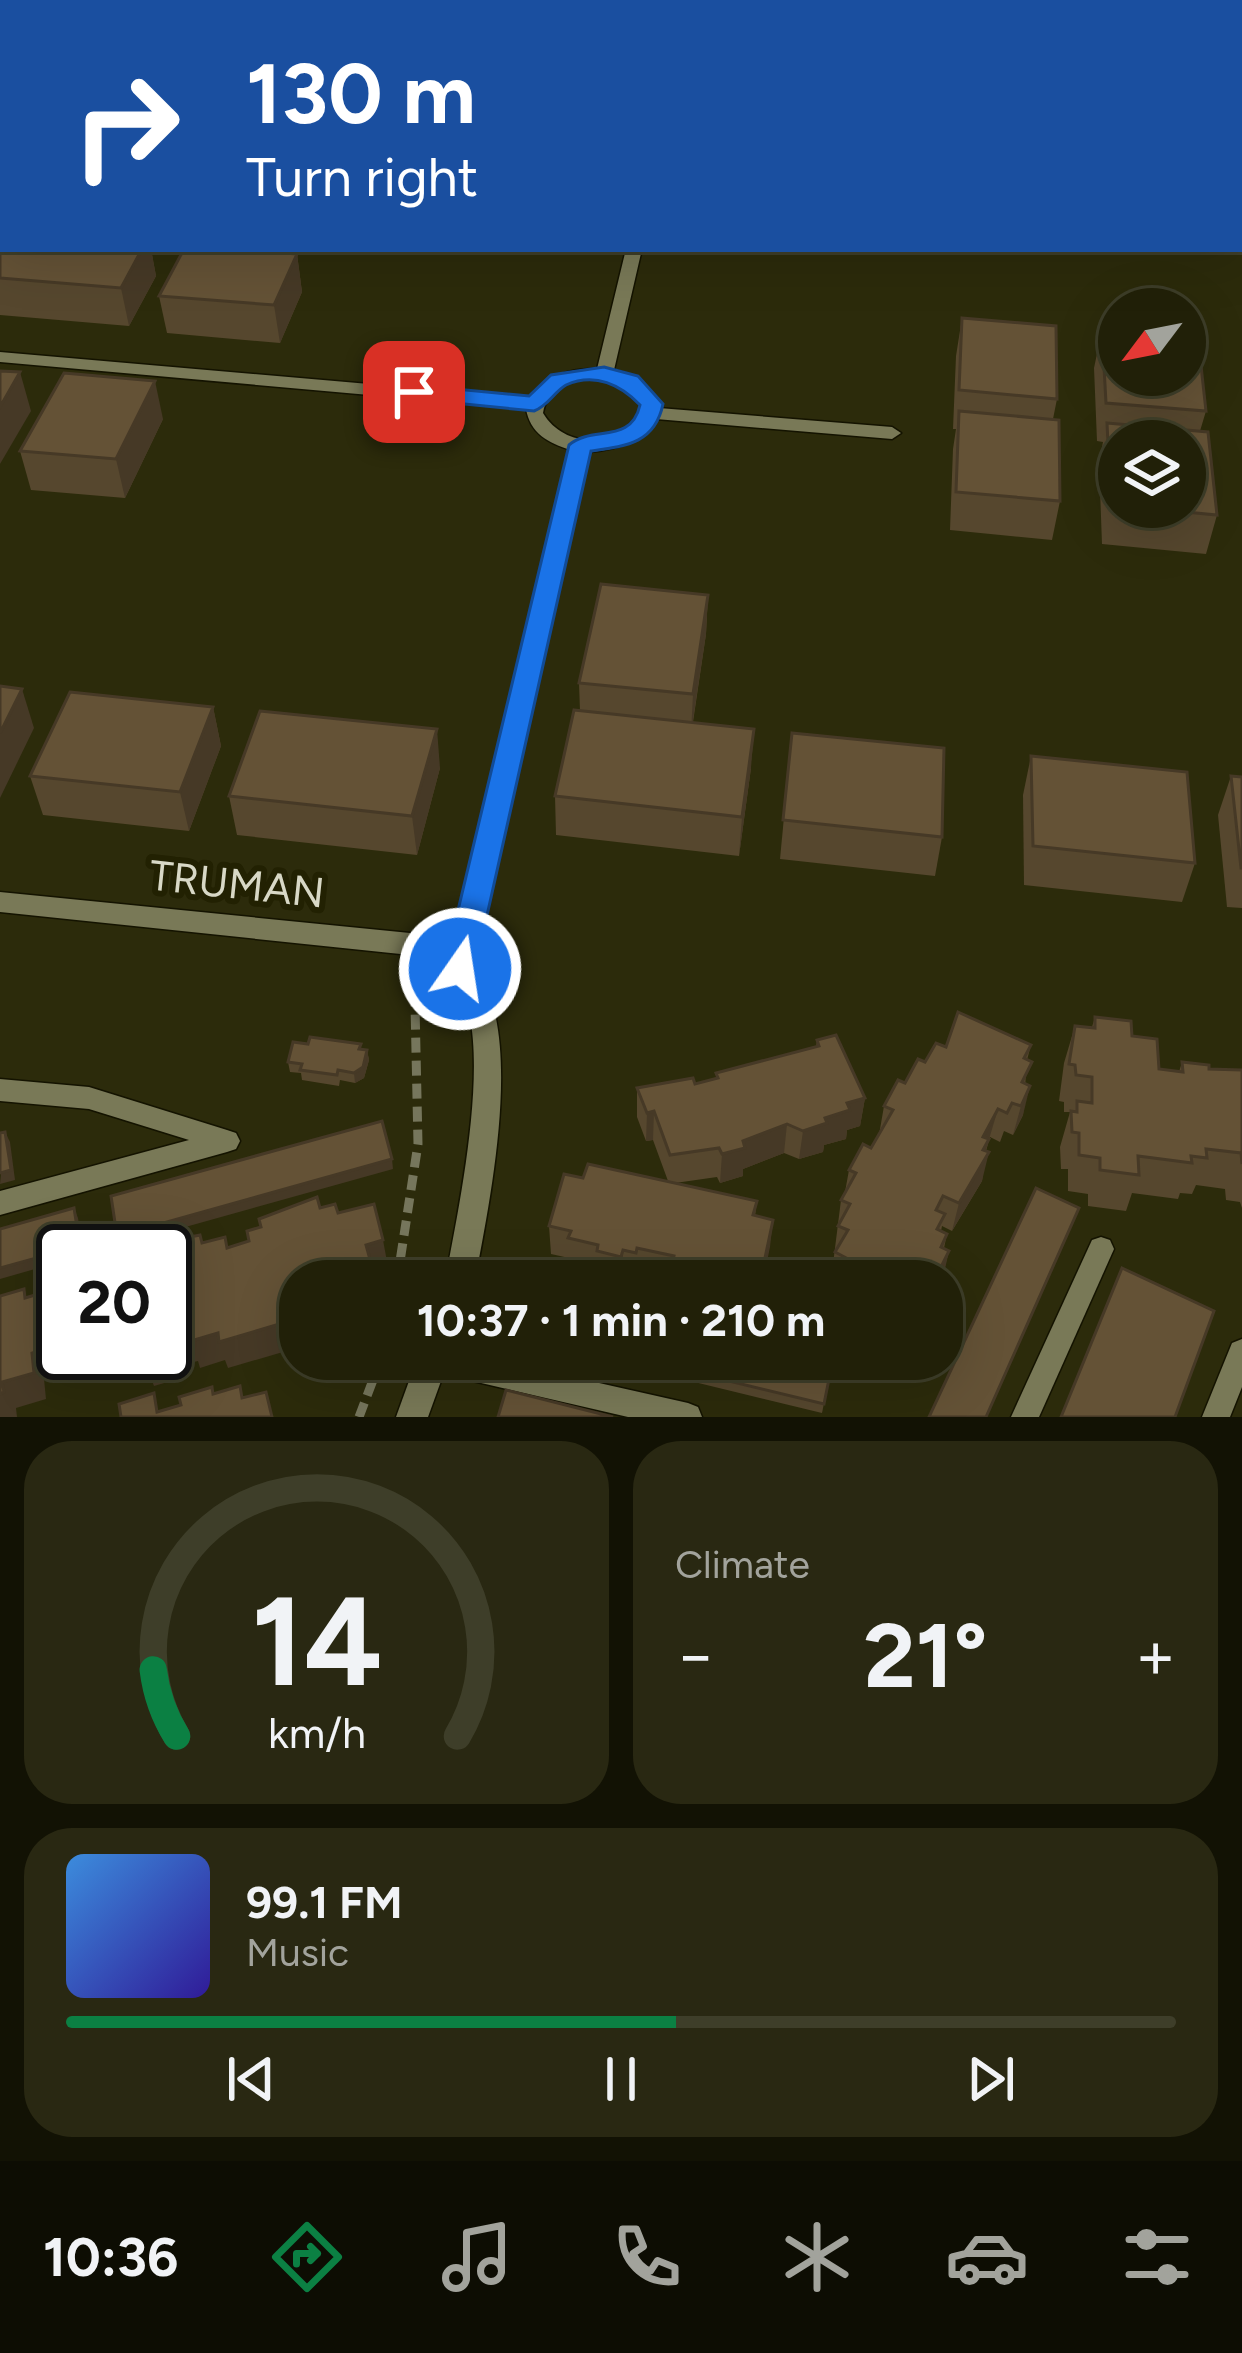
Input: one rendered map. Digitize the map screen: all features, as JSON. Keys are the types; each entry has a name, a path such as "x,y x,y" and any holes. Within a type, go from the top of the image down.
{"street":[{"name":"TRUMAN","path":"0,902 410,944 440,953 460,969"},
{"path":"460,969 475,992 484,1070 480,1173 464,1260"},
{"path":"412,1417 426,1380"}],"lane":[{"path":"604,374 633,252"},
{"path":"0,357 534,404 559,380 604,374 640,388 652,412"},
{"path":"534,404 544,430 581,445 629,438 652,412"},
{"path":"652,412 892,433"},
{"path":"460,969 581,445"},
{"path":"0,1090 89,1098 226,1141 0,1203"},
{"path":"1025,1417 1101,1249"},
{"path":"1216,1417 1242,1352"},
{"path":"526,1380 688,1417"}],"path":[{"path":"401,1260 420,1168 424,1114 415,1005"},
{"path":"358,1417 373,1380"}],"building":[{"path":"0,252 140,252 121,288 0,278"},
{"path":"182,252 297,254 274,305 159,296"},
{"path":"962,318 1056,326 1057,399 959,390"},
{"path":"0,371 20,372 0,407"},
{"path":"64,373 155,381 116,459 20,451"},
{"path":"1106,396 1204,396 1206,411 1106,403"},
{"path":"959,411 1059,420 1060,501 956,492"},
{"path":"1206,432 1208,432 1217,515 1206,514"},
{"path":"601,584 708,595 693,694 579,683"},
{"path":"0,686 22,689 0,733"},
{"path":"70,692 213,707 180,792 30,776"},
{"path":"574,710 754,729 742,817 555,796"},
{"path":"260,711 437,729 412,816 229,796"},
{"path":"792,733 944,748 942,837 783,820"},
{"path":"1031,756 1187,772 1195,863 1033,846"},
{"path":"1231,776 1242,777 1242,868 1241,868"},
{"path":"958,1012 1031,1045 1024,1058 1032,1062 1022,1082 1030,1086 1021,1106 1012,1103 1007,1113 998,1109 983,1137 989,1139 983,1150 989,1152 959,1203 943,1196 936,1210 945,1214 937,1229 947,1234 941,1247 949,1251 944,1260 850,1260 835,1252 848,1230 838,1226 850,1204 841,1200 856,1173 849,1170 863,1144 871,1148 893,1110 884,1106 898,1080 905,1083 918,1059 925,1062 936,1043 946,1047"},
{"path":"1095,1017 1131,1021 1132,1036 1157,1039 1159,1069 1183,1072 1182,1062 1242,1070 1242,1164 1241,1153 1206,1149 1207,1158 1191,1156 1192,1163 1138,1156 1139,1175 1100,1170 1100,1158 1079,1155 1079,1133 1072,1132 1071,1111 1077,1112 1077,1101 1092,1103 1092,1077 1076,1075 1075,1065 1069,1064 1075,1026 1095,1028"},
{"path":"836,1035 865,1098 847,1103 850,1110 825,1118 827,1123 803,1131 787,1124 743,1141 745,1148 722,1154 719,1148 670,1155 654,1111 647,1113 637,1088 718,1078 716,1073 819,1046 817,1040"},
{"path":"310,1037 361,1044 359,1049 367,1050 363,1067 354,1073 338,1070 337,1075 300,1070 302,1064 288,1062 293,1042 308,1044"},
{"path":"382,1121 392,1159 160,1224 115,1224 111,1196"},
{"path":"5,1132 11,1170 0,1173 0,1133"},
{"path":"588,1164 757,1201 753,1215 773,1220 765,1260 673,1260 674,1256 637,1248 636,1253 623,1250 621,1257 568,1238 571,1231 549,1226 564,1174 583,1178"},
{"path":"1036,1188 1079,1208 986,1417 929,1417 946,1380 963,1380 963,1344"},
{"path":"317,1197 320,1208 335,1204 338,1213 374,1204 383,1240 366,1245 370,1260 279,1260 279,1324 219,1342 218,1333 192,1341 192,1237 200,1235 202,1243 225,1237 227,1248 249,1241 247,1231 261,1227 259,1219"},
{"path":"74,1208 77,1224 36,1224 36,1258 0,1268 0,1229"},
{"path":"1122,1268 1214,1311 1175,1417 1061,1417"},
{"path":"24,1289 25,1298 36,1295 34,1373 2,1382 4,1392 0,1394 0,1296"},
{"path":"725,1380 829,1380 824,1404"},
{"path":"240,1386 242,1398 266,1392 272,1417 121,1417 119,1404 154,1393 157,1412 181,1405 179,1397 212,1387 213,1394"},
{"path":"506,1390 613,1417 498,1417"}],"route":[{"path":"414,392 534,404 559,380 604,374 630,381 652,404 648,422 629,438 581,445 460,969"}]}
